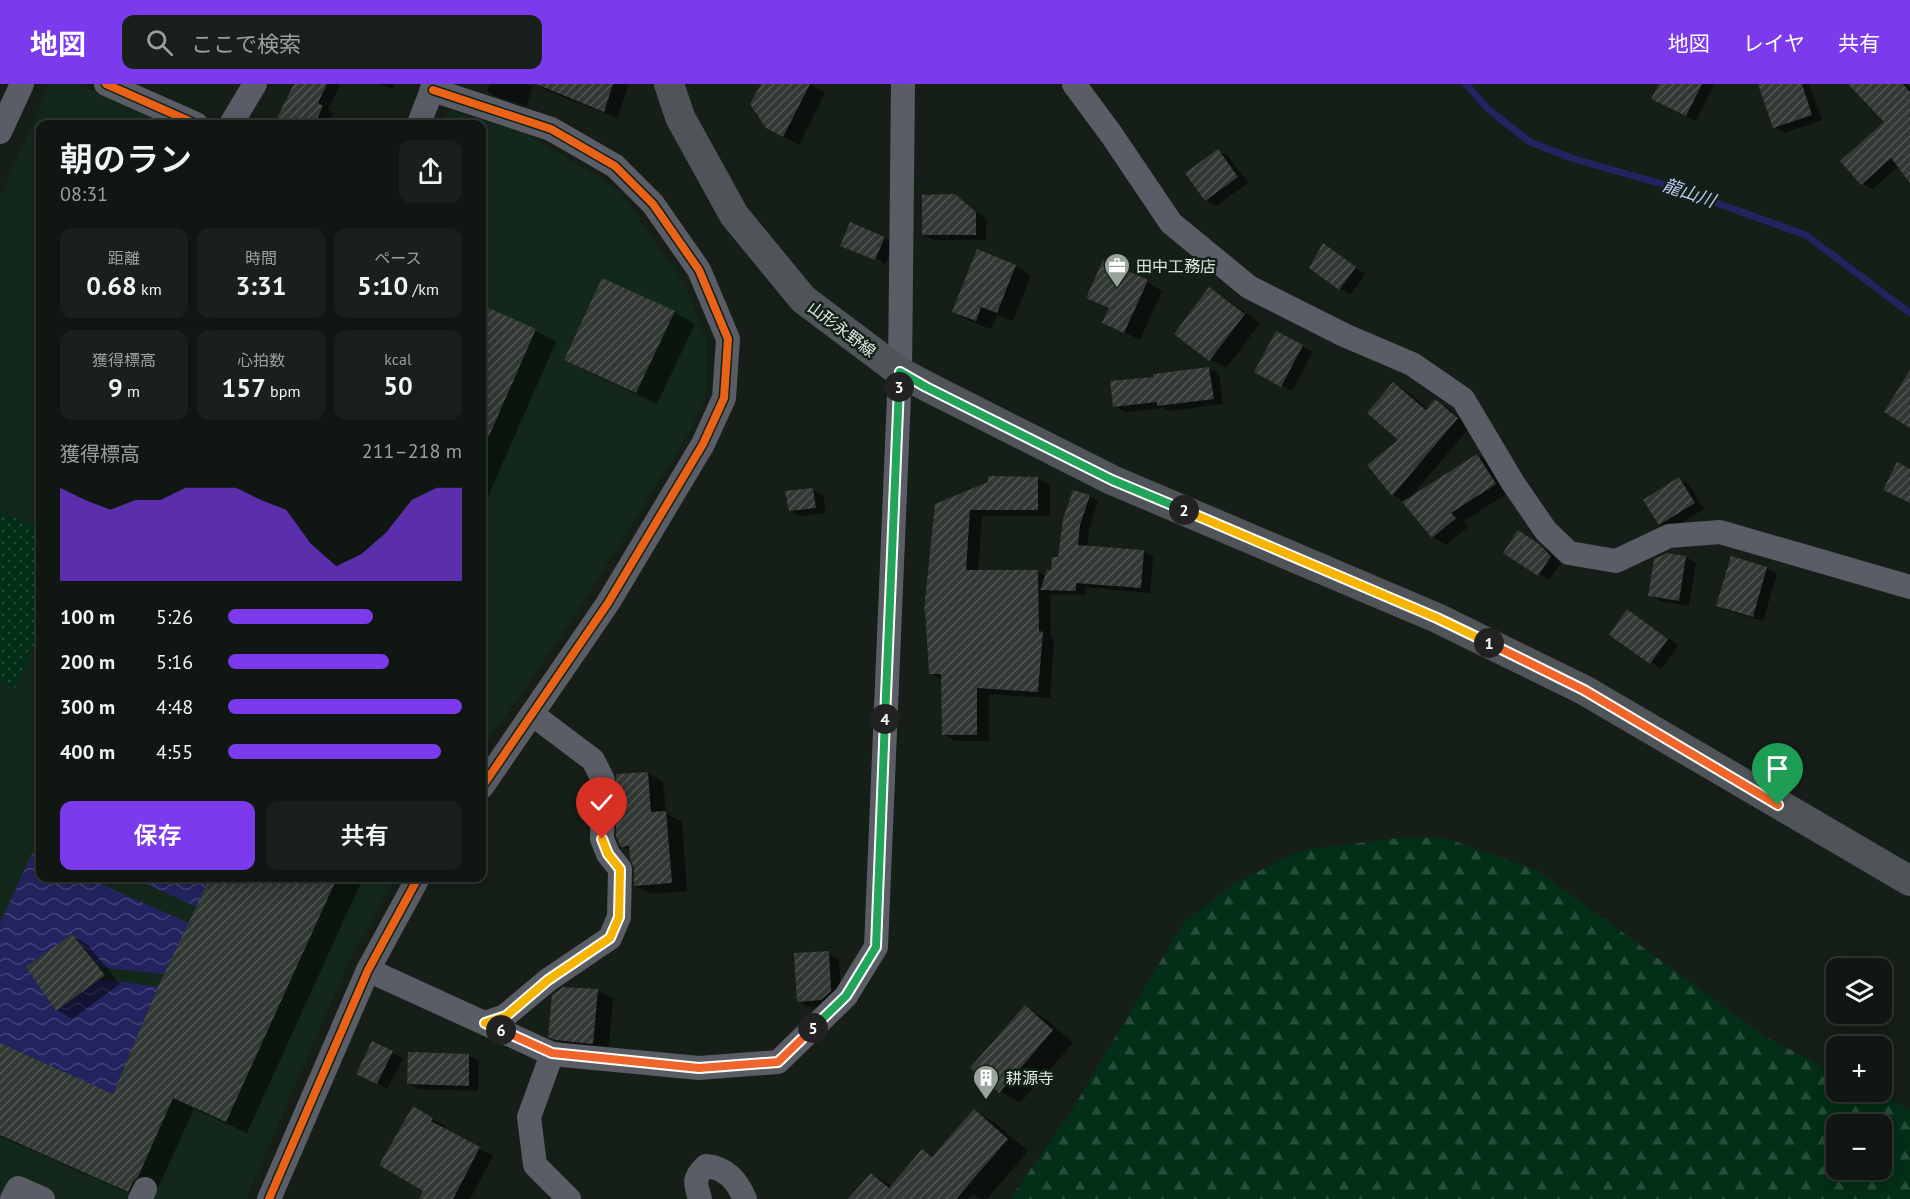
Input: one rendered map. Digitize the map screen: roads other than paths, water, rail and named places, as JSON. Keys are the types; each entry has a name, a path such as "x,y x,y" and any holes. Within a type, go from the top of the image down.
{"main road":[{"name":"山形永野線","path":"669,84 680,117 734,216 803,299 900,372 1112,480 1437,618 1584,690 1910,881"}],"street":[{"path":"0,132 22,84"},
{"path":"106,84 187,120"},
{"path":"233,120 255,84"},
{"path":"368,970 552,1053 699,1068 778,1062 846,996 876,947 900,372 903,84"},
{"path":"1074,84 1171,223 1249,287 1344,334 1412,364 1463,399 1539,522 1569,553 1616,561 1669,537 1720,532 1910,587"},
{"path":"420,120 433,87 551,129 615,166 653,204 699,270 728,339 724,398 704,444 608,603 486,781"},
{"path":"485,1023 506,1016 548,980 610,938 619,917 620,869 608,854 602,839 603,780 593,760 532,714"},
{"path":"269,1199 368,970 416,882"},
{"path":"552,1053 529,1117 535,1165 569,1199"},
{"path":"700,1199 695,1184 698,1174 706,1166 718,1167 729,1174 740,1187 745,1199"},
{"path":"12,1199 18,1188 43,1199"}],"water":[{"path":"32,853 36,855 36,882 96,882 189,923 164,974 99,967 72,934 26,967 56,1011 99,979 159,987 123,1070 144,1108 0,1043 0,924"},
{"path":"141,882 208,882 197,907"}],"waterway":[{"name":"龍山川","path":"1466,84 1488,109 1530,142 1574,159 1669,186 1806,235 1910,313"}],"place":[{"name":"田中工務店","path":"1117,289"},
{"name":"耕源寺","path":"986,1101"}]}
